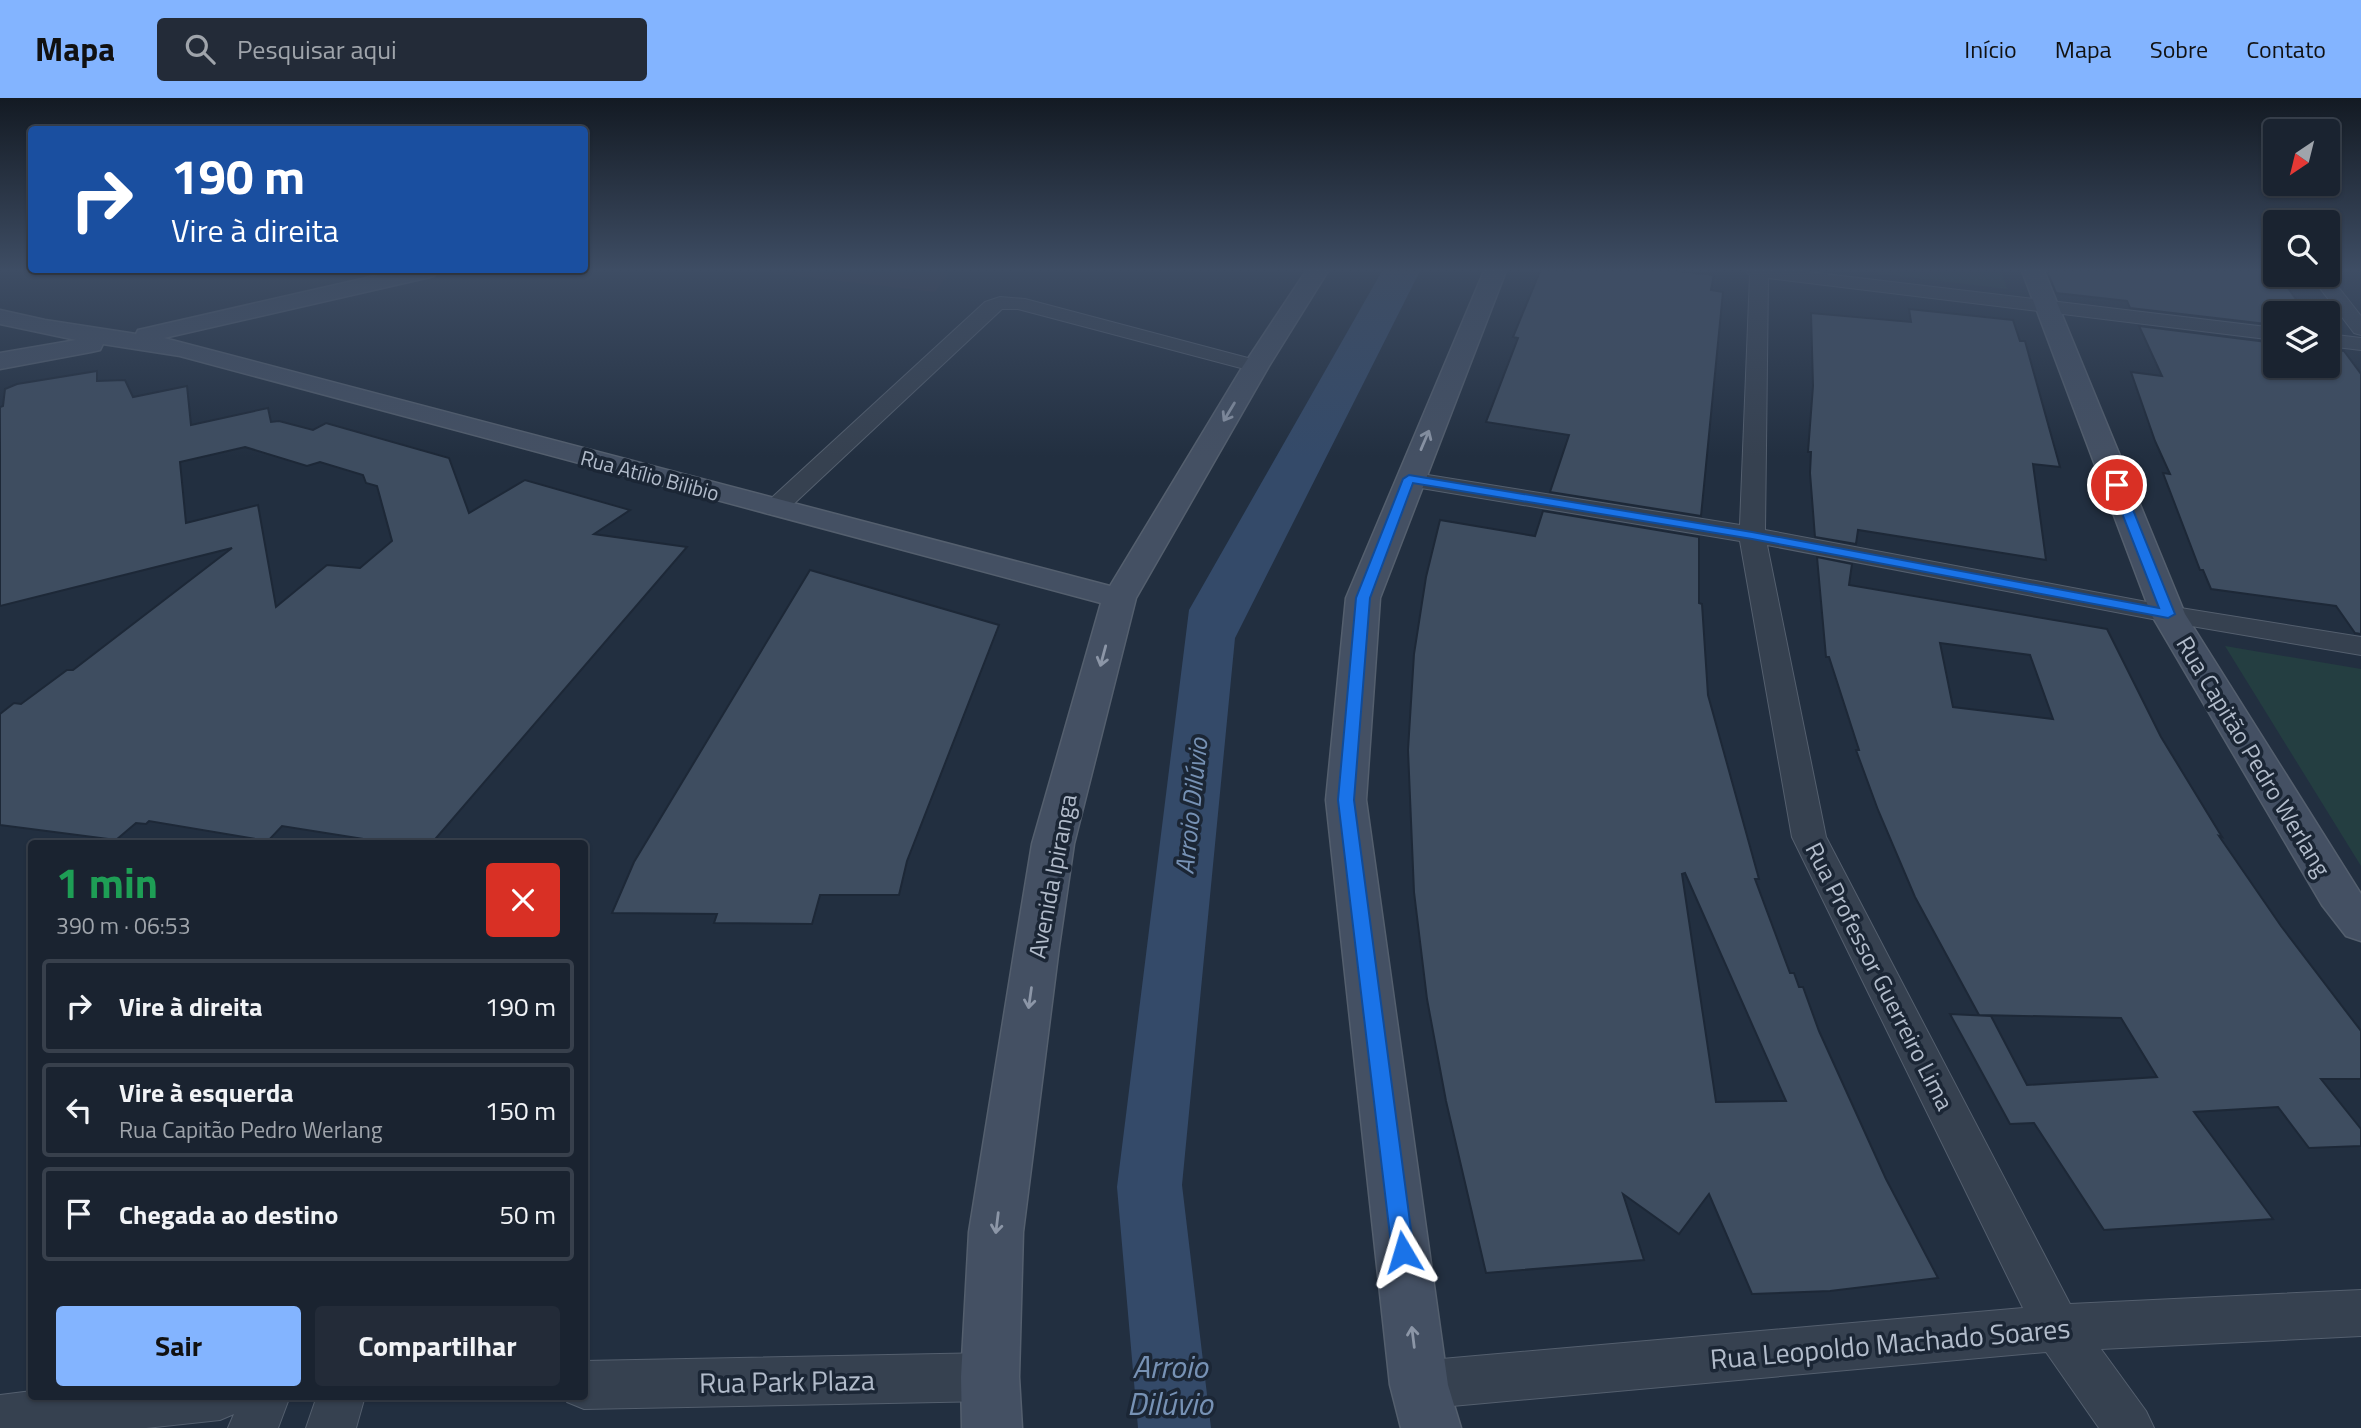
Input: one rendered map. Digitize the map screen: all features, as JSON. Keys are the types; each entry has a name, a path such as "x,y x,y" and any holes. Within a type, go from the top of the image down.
{"main road":[{"path":"0,341 44,333"},
{"name":"Rua Atílio Bilibio","path":"77,333 128,338 182,349 1119,598"},
{"path":"0,361 145,333"},
{"path":"182,349 193,333"},
{"name":"Avenida Ipiranga","path":"991,1403 996,1232 1053,844 1119,598 1277,333"},
{"path":"1425,1406 1346,800 1363,598 1469,333"},
{"name":"Rua Capitão Pedro Werlang","path":"2056,333 2168,614 2337,894 2361,924"}],"street":[{"path":"775,508 963,333"},
{"path":"1132,333 1256,366"},
{"name":"Rua Professor Guerreiro Lima","path":"1757,333 1752,536 1809,838 2057,1328 2129,1428"},
{"path":"2340,341 2361,344"},
{"path":"1409,479 1752,536 2168,614 2361,646"},
{"name":"Rua Leopoldo Machado Soares","path":"1425,1406 2057,1328 2361,1313"},
{"name":"Rua Park Plaza","path":"588,1385 991,1403"},
{"path":"0,1419 182,1400"},
{"path":"253,1428 264,1400"},
{"path":"331,1428 340,1400"}],"green space":[{"path":"2225,646 2361,669 2361,866"}],"water":[{"name":"Arroio Dilúvio","path":"1347,333 1389,333 1235,638 1182,1185 1211,1428 1138,1428 1117,1187 1189,610"}],"building":[{"path":"1515,333 1719,333 1701,516 1550,492 1569,435 1486,422 1518,338 1513,337"},
{"path":"1812,333 2017,333 2020,341 2025,341 2060,467 2033,464 2046,560 1858,530 1856,544 1815,537 1811,452 1808,452 1813,386"},
{"path":"2142,333 2196,333 2263,342 2263,378 2340,378 2340,350 2344,351 2361,374 2361,634 2355,633 2336,606 2211,589 2203,570 2200,570 2163,473 2170,474 2155,441 2131,372 2162,376"},
{"path":"97,371 97,381 125,380 133,397 187,386 191,425 268,408 271,422 279,421 313,430 326,423 449,458 469,513 525,480 630,510 594,534 687,547 434,840 370,840 282,826 269,840 262,840 149,821 146,824 136,823 116,840 0,825 0,714 14,703 21,704 67,670 73,670 232,548 0,606 0,407 3,406 5,389 17,384","holes":["245,447 307,466 320,462 363,475 366,483 377,486 392,541 360,568 327,565 276,607 258,505 186,523 180,462"]},
{"path":"1543,511 1699,537 1699,603 1702,604 1708,695 1759,879 1755,879 1790,973 1794,973 1799,987 1803,987 1819,1031 1886,1179 1938,1278 1830,1291 1752,1294 1709,1194 1679,1234 1623,1194 1644,1260 1486,1273 1446,1101 1427,999 1414,892 1408,750 1414,654 1426,577 1440,520 1535,536","holes":["1685,873 1786,1101 1716,1102 1682,874"]},
{"path":"1817,557 1852,564 1849,585 2107,629 2161,737 2222,837 2219,836 2281,926 2361,1031 2361,1079 2321,1079 2361,1129 2361,1146 2309,1148 2278,1107 2194,1112 2273,1219 2104,1230 2034,1123 2010,1124 1950,1014 1991,1016 2027,1085 2157,1077 2121,1018 1979,1015 1915,897 1878,810 1856,750 1859,750 1829,657 1826,657","holes":["1940,643 2030,655 2053,719 1953,707"]},
{"path":"810,570 999,625 907,861 899,895 820,895 812,924 714,923 717,914 612,913 634,862"}],"route":[{"path":"1403,1252 1346,800 1363,598 1409,479 1752,536 2168,614 2117,485"}]}
